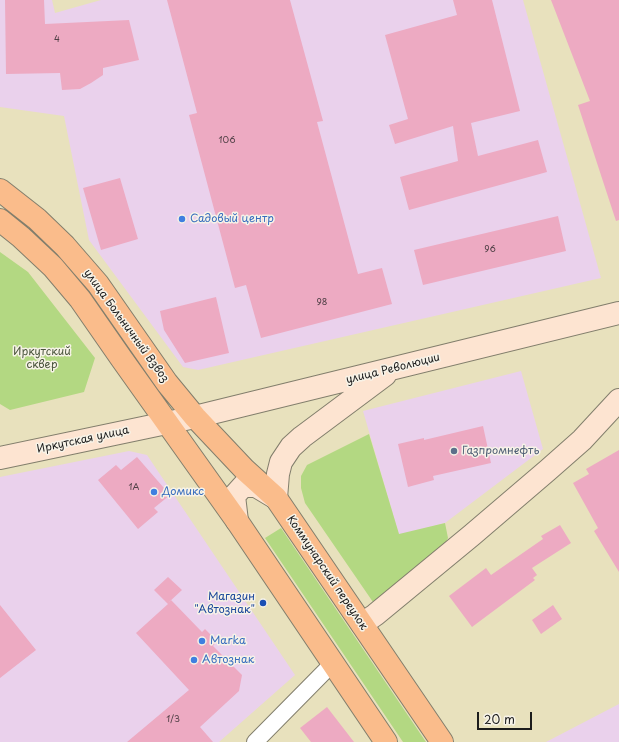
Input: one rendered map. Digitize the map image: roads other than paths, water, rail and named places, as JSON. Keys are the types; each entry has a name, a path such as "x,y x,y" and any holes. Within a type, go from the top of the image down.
{"main road":[{"name":"улица Больничный Взвоз","path":"0,190 36,219 65,246 98,284 167,383 195,417"},
{"name":"улица Больничный Взвоз","path":"0,220 21,237 53,267 80,299 167,422"},
{"name":"улица Революции","path":"167,422 195,417 619,313"},
{"path":"237,521 234,496 243,486 256,486 276,498 278,474 281,462 291,447 392,369"},
{"path":"362,624 472,535 548,470 582,440 619,400"},
{"name":"Коммунарский переулок","path":"195,417 245,470 276,498 442,742"},
{"name":"Иркутская улица","path":"0,458 167,422"},
{"path":"167,422 237,521 386,742"}],"street":[{"path":"255,742 333,663"}],"place":[{"name":"Садовый центр","path":"182,219"},
{"name":"Газпромнефть","path":"454,451"},
{"name":"Домикс","path":"154,492"},
{"name":"Магазин \"Автознак\"","path":"263,603"},
{"name":"Marka","path":"202,641"},
{"name":"Автознак","path":"194,660"}],"park label":[{"name":"Иркутский сквер","path":"42,358"}]}
